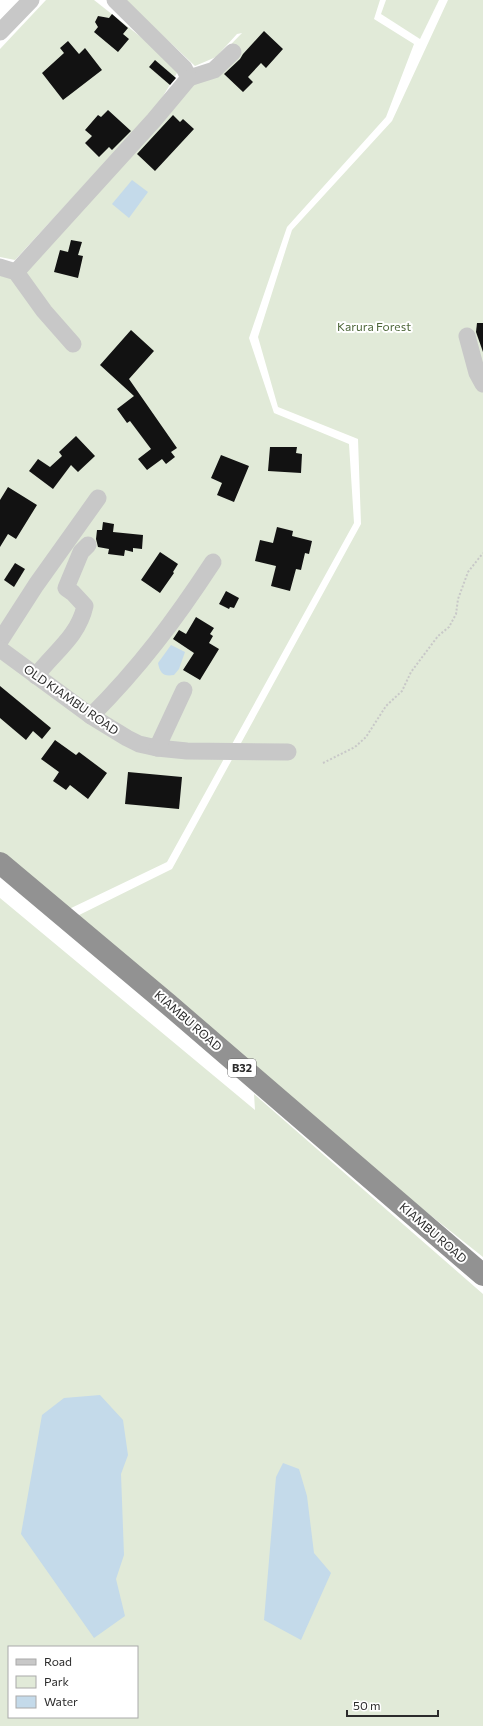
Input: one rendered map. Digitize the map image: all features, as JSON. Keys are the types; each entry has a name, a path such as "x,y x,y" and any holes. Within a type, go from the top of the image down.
{"highway":[{"name":"KIAMBU ROAD","path":"0,863 168,1004 483,1275"}],"street":[{"path":"0,32 31,0"},
{"path":"115,0 184,68 189,78"},
{"path":"16,272 154,120 189,78 214,70 233,52"},
{"path":"0,267 16,272 44,311 73,344"},
{"path":"467,336 477,373 483,384"},
{"path":"0,641 36,585 98,498"},
{"path":"36,676 44,665 68,640 82,619 84,606 73,593 66,588 80,552 88,545"},
{"path":"91,716 122,686 155,646 213,562"},
{"name":"OLD KIAMBU ROAD","path":"0,649 91,716 139,744 157,748 187,751 288,752"},
{"path":"157,748 184,690"}],"path":[{"path":"322,763 355,747 366,737 386,706 402,691 411,672 438,636 449,627 456,614 458,599 468,572 483,553"}],"green space":[{"path":"46,0 94,0 180,68 157,106 15,260 0,257 0,49"},
{"path":"125,0 380,0 374,19 414,44 386,117 287,227 249,338 274,413 349,444 354,523 167,862 67,910 0,852 0,261 11,264 18,262 242,33 237,34 216,57 195,66"},
{"path":"386,0 439,0 420,39 381,14"},
{"name":"Karura Forest","path":"448,0 483,0 483,1257 63,923 172,869 361,524 358,439 278,407 258,337 292,230 392,121"},
{"path":"0,898 255,1110 254,1094 483,1294 483,1726 0,1726"}],"water":[{"path":"132,180 148,192 129,218 112,204"},
{"path":"171,645 185,652 179,669 174,675 165,675 161,672 158,663"},
{"path":"100,1395 123,1420 128,1455 121,1474 124,1555 116,1579 125,1616 94,1638 21,1534 42,1415 64,1398"},
{"path":"283,1463 299,1469 307,1496 314,1553 331,1573 301,1640 264,1620 276,1477"}],"building":[{"path":"112,14 128,28 123,34 129,39 118,52 94,32 98,27 95,22 98,16 109,18"},
{"path":"264,31 283,49 266,68 261,63 248,77 253,82 243,92 224,74 240,59"},
{"path":"68,41 79,54 85,48 102,70 63,100 42,73 64,53 60,48"},
{"path":"155,60 176,78 170,85 149,67"},
{"path":"108,110 131,131 112,150 109,147 99,157 85,143 92,136 85,130 98,115 101,117"},
{"path":"173,115 180,122 183,119 194,129 155,171 137,154"},
{"path":"71,240 82,242 78,255 83,256 78,278 54,272 60,250 68,252"},
{"path":"477,323 483,323 483,352 476,332"},
{"path":"131,330 154,351 129,379 177,448 171,452 175,457 166,464 162,459 147,470 138,459 151,449 130,421 127,423 117,409 134,396 100,365"},
{"path":"76,436 95,456 78,472 71,465 53,489 29,471 38,459 50,467 62,456 59,452"},
{"path":"270,447 297,447 296,453 302,454 301,473 268,471"},
{"path":"221,455 249,466 234,502 217,495 222,483 211,478"},
{"path":"8,487 37,505 16,539 8,534 0,547 0,500"},
{"path":"103,522 114,524 113,532 143,535 142,549 133,548 133,552 125,550 124,556 108,554 109,549 98,547 96,539 97,530 102,530"},
{"path":"277,527 293,531 292,536 312,541 309,554 305,553 301,570 296,569 290,591 271,586 276,566 255,561 260,540 273,543"},
{"path":"160,552 178,564 173,572 174,573 160,593 141,580"},
{"path":"15,563 25,569 14,587 4,580"},
{"path":"226,591 239,598 234,608 230,607 229,609 219,604"},
{"path":"196,617 214,628 210,634 213,636 209,643 219,649 200,680 183,670 194,653 173,639 179,630 186,634"},
{"path":"0,686 51,728 42,739 33,731 26,740 0,718"},
{"path":"55,740 76,755 79,752 107,773 88,799 70,785 66,790 53,781 59,772 41,759"},
{"path":"128,772 182,777 179,809 125,804"}]}
